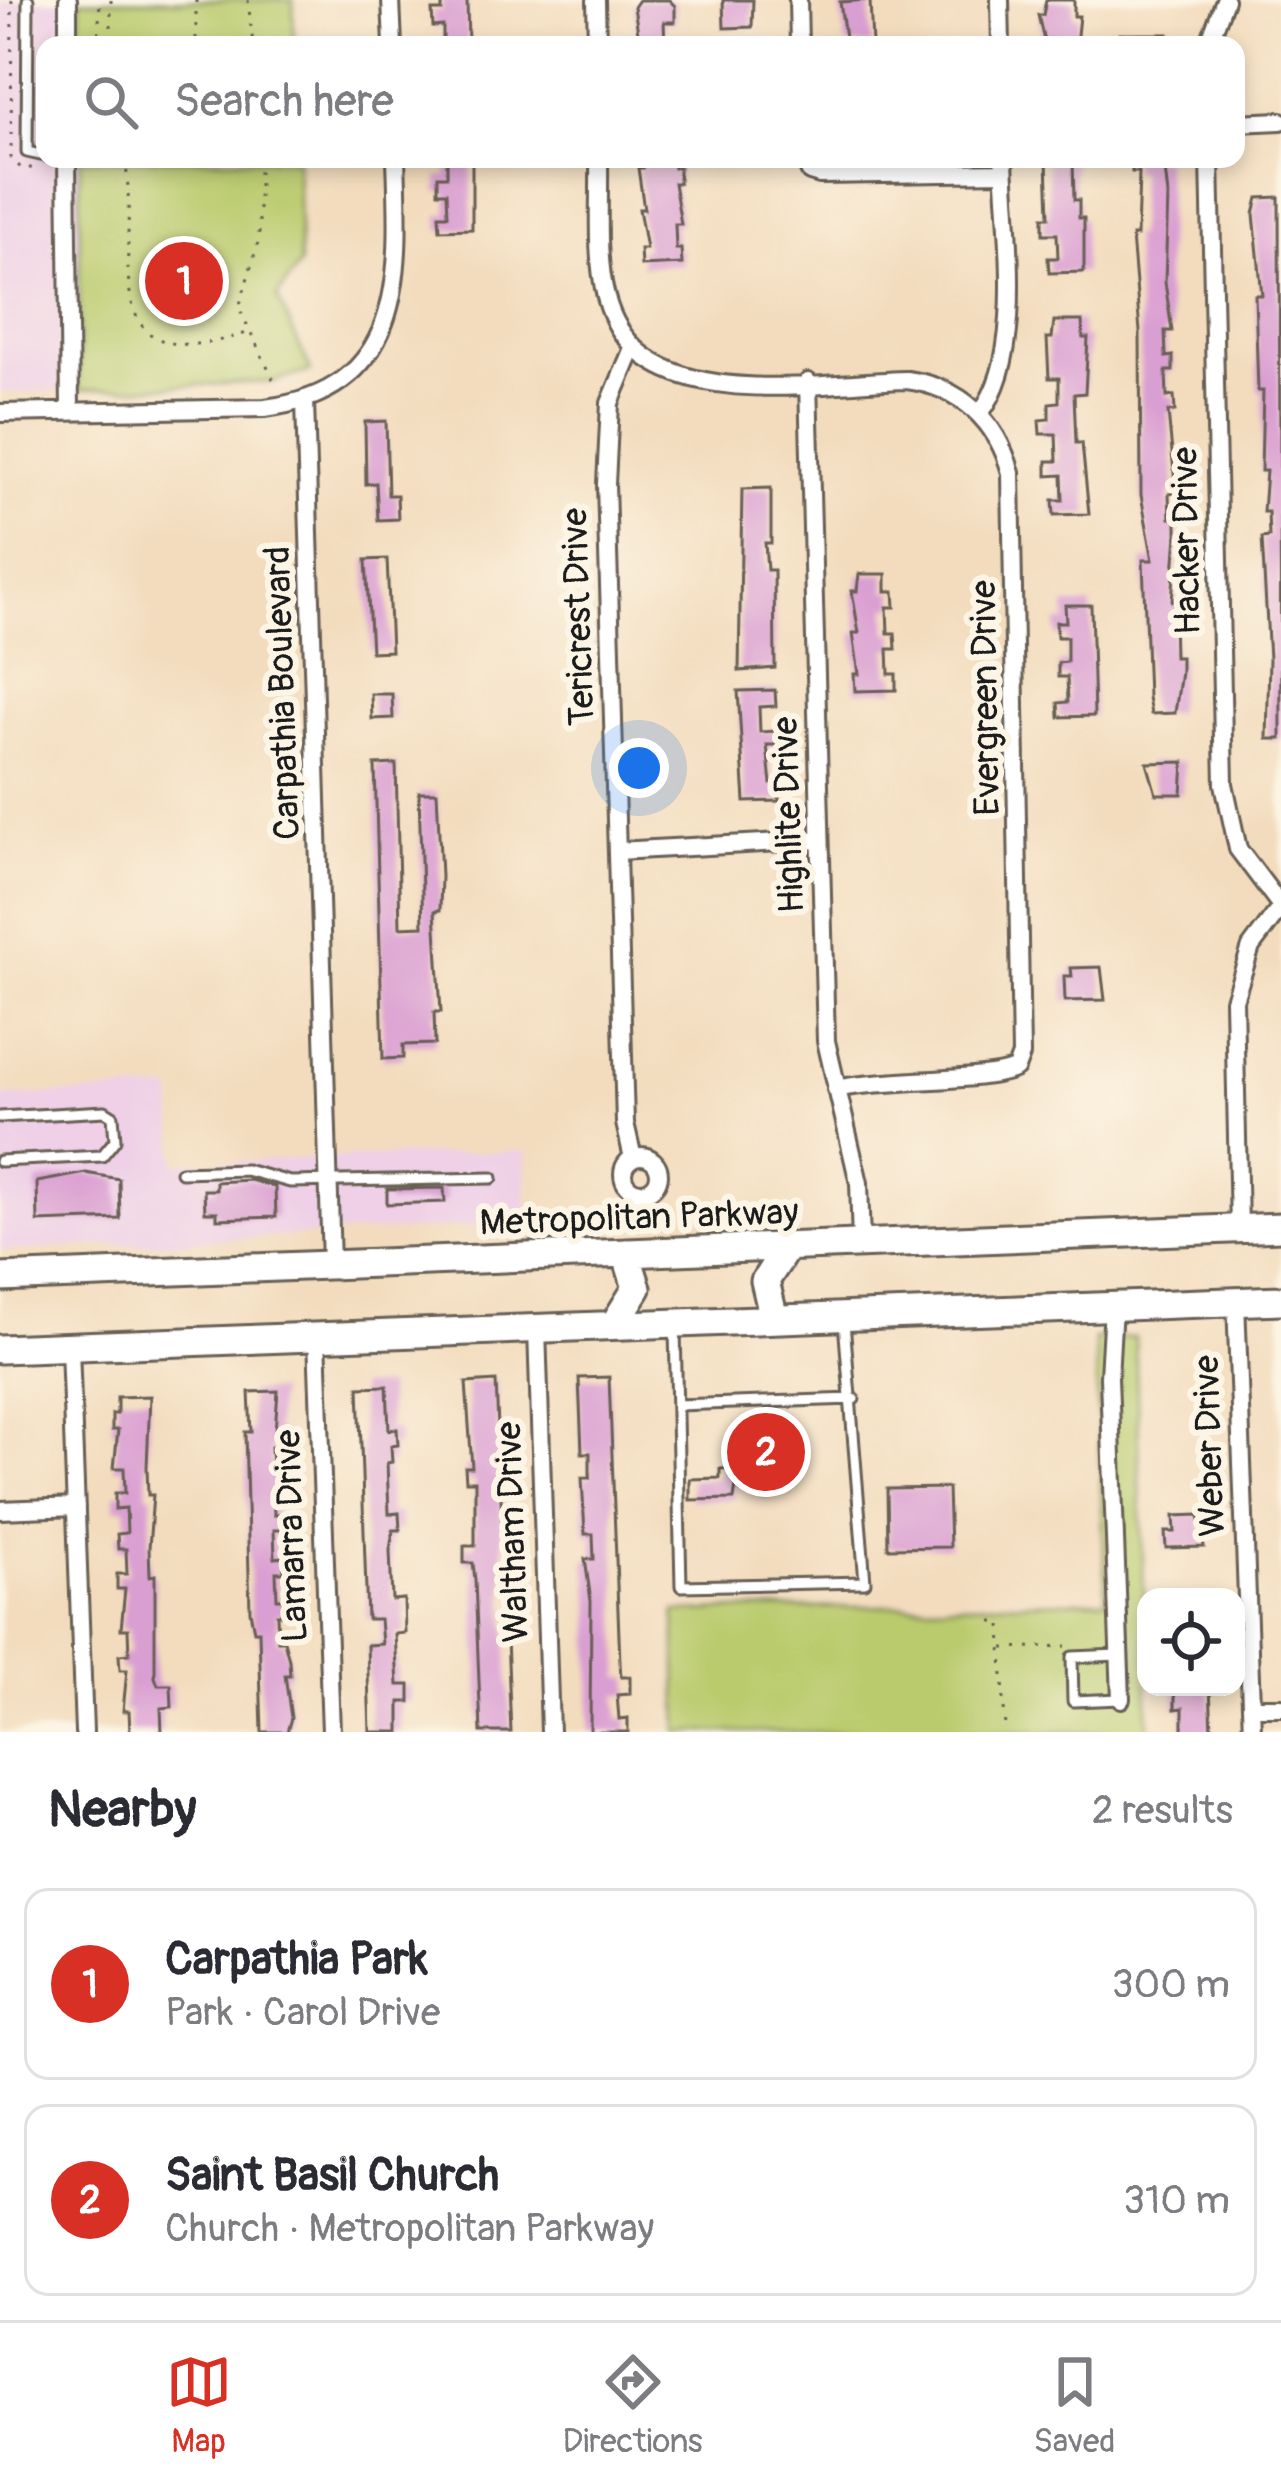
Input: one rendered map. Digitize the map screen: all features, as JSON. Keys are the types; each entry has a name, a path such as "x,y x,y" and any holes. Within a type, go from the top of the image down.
{"main road":[{"name":"Metropolitan Parkway","path":"0,1278 1281,1227"},
{"path":"774,1319 765,1281 787,1247"},
{"path":"614,1325 637,1288 635,1266 626,1252"},
{"path":"0,1349 1281,1300"}],"street":[{"path":"68,0 68,36"},
{"path":"392,0 393,36"},
{"path":"596,0 597,36"},
{"path":"797,0 799,36"},
{"path":"1000,0 1001,36"},
{"path":"1211,36 1225,0"},
{"path":"1245,123 1281,122"},
{"path":"67,168 70,409"},
{"path":"0,413 265,408 305,400 353,370 388,321 399,256 396,168"},
{"path":"599,168 604,292 633,349 664,371 698,382 915,381 958,397 980,413 994,397 1006,352 1004,168"},
{"path":"808,168 820,176 954,168"},
{"name":"Hacker Drive","path":"1210,168 1224,784 1238,849 1281,907 1251,947 1234,1000 1238,1228"},
{"name":"Tericrest Drive","path":"633,349 610,403 606,484 626,1124 633,1158"},
{"name":"Highlite Drive","path":"808,382 826,1041 859,1184 862,1244"},
{"name":"Carpathia Boulevard","path":"305,400 331,1264"},
{"name":"Evergreen Drive","path":"836,1089 884,1079 995,1076 1016,1068 1021,1055 1012,486 998,437 980,413"},
{"path":"616,851 820,840"},
{"name":"Weber Drive","path":"1236,1301 1252,1732"},
{"path":"1113,1306 1109,1377 1121,1699"},
{"name":"Waltham Drive","path":"537,1329 550,1732"},
{"name":"Lamarra Drive","path":"316,1337 331,1732"},
{"path":"70,1347 84,1732"},
{"path":"0,1510 76,1507"},
{"path":"1251,1707 1281,1706"}],"lane":[{"path":"28,0 27,152 36,154"},
{"path":"0,1117 105,1111 113,1116 115,1140 102,1156 0,1161"},
{"path":"182,1172 246,1170 290,1182 492,1178"},
{"path":"675,1324 681,1586 865,1582 844,1316"},
{"path":"676,1405 854,1399"},
{"path":"1120,1655 1072,1657 1073,1701 1121,1699"}],"path":[{"path":"98,36 100,0"},
{"path":"111,0 111,36"},
{"path":"196,0 196,36"},
{"path":"248,0 252,36"},
{"path":"126,168 130,212 124,269 137,318 155,337 176,345 195,346 248,333"},
{"path":"259,168 259,239 239,296 248,333 275,383"},
{"path":"992,1622 1001,1622 1005,1732"},
{"path":"1002,1648 1070,1645"},
{"path":"995,1692 1004,1692"}],"shaded area":[{"path":"0,0 80,0 80,36 36,36 36,168 80,168 79,390 0,393"},
{"path":"172,1090 176,1163 526,1151 527,1224 0,1251 0,1096"}],"green space":[{"path":"80,0 293,0 294,36 80,36"},
{"path":"80,168 297,168 300,264 277,297 311,371 272,382 79,390"},
{"path":"1135,1337 1144,1588 1137,1588 1137,1696 1148,1696 1149,1732 679,1732 675,1612 1106,1600 1095,1339"}],"building":[{"path":"442,0 467,0 468,36 443,36 443,26 433,27 432,11 442,11"},
{"path":"639,0 669,0 675,6 675,22 664,22 665,36 639,36 634,7"},
{"path":"723,0 753,0 752,27 724,28"},
{"path":"870,0 872,36 845,36 840,2"},
{"path":"1046,0 1074,0 1074,16 1079,16 1077,36 1043,36 1038,15 1043,15"},
{"path":"1119,34 1168,34 1168,36"},
{"path":"447,168 472,168 472,229 440,230 439,215 448,215 447,192 438,192 438,176 447,176"},
{"path":"638,168 679,168 679,183 674,183 681,224 675,224 682,264 641,266 640,249 646,249"},
{"path":"1047,168 1073,168 1074,200 1079,200 1079,218 1084,218 1084,272 1049,273 1048,258 1058,258 1057,234 1043,234 1043,217 1049,217"},
{"path":"1132,168 1165,168 1168,196 1165,282 1172,331 1165,331 1166,357 1173,356 1173,371 1166,371 1167,397 1174,396 1175,411 1168,412 1176,493 1169,494 1170,518 1177,518 1172,601 1180,601 1180,616 1173,616 1174,657 1181,657 1175,713 1151,714 1148,697 1143,560 1153,560 1141,495 1140,332 1132,236 1137,236 1139,172"},
{"path":"1279,197 1281,739 1267,739 1269,659 1262,538 1269,537 1268,512 1263,512 1266,471 1261,471 1263,391 1258,391 1255,295 1262,295 1254,214 1258,198"},
{"path":"1054,321 1082,321 1083,338 1088,338 1085,393 1074,394 1076,443 1082,443 1089,514 1054,515 1053,500 1063,500 1062,475 1047,476 1047,461 1057,461 1056,434 1040,434 1039,420 1049,419 1049,403 1059,402 1059,378 1049,378 1047,338 1052,338"},
{"path":"386,421 388,495 397,495 398,519 378,520 376,483 366,484 365,422"},
{"path":"771,488 771,543 765,543 767,570 774,570 775,668 739,671 742,489"},
{"path":"387,559 391,651 371,652 366,560"},
{"path":"859,574 886,574 886,591 894,591 895,607 887,607 888,633 895,633 896,649 888,649 889,674 896,674 896,690 855,691 854,674 859,674 853,633 859,633 852,591 857,591"},
{"path":"1065,605 1091,605 1094,716 1059,717 1058,703 1068,702 1067,677 1058,677 1058,663 1067,662 1067,637 1057,637 1056,622 1066,622"},
{"path":"775,690 776,706 759,707 760,732 777,731 777,745 767,745 771,784 778,784 779,801 745,802 738,691"},
{"path":"371,694 392,694 393,718 372,719"},
{"path":"1184,762 1182,794 1156,794 1147,763"},
{"path":"396,764 400,927 423,926 419,792 437,792 441,876 440,910 435,911 441,1012 434,1012 435,1044 403,1045 403,1058 383,1059 375,765"},
{"path":"1101,967 1105,1000 1065,1001 1064,976 1072,976 1071,968"},
{"path":"86,1173 119,1179 120,1219 38,1222 37,1182"},
{"path":"250,1180 275,1187 276,1217 217,1219 217,1212 205,1212 204,1190 216,1190 216,1182"},
{"path":"444,1188 445,1202 387,1204 387,1189"},
{"path":"609,1377 620,1663 621,1677 630,1677 630,1694 617,1695 619,1719 628,1718 628,1732 590,1732 591,1601 585,1559 594,1559 593,1534 585,1534 582,1478 590,1478 590,1453 582,1453 579,1378"},
{"path":"496,1381 511,1732 481,1732 475,1580 473,1563 464,1563 464,1546 475,1546 475,1481 466,1481 465,1467 472,1467 466,1383"},
{"path":"387,1386 389,1430 397,1429 398,1445 391,1446 392,1462 387,1463 389,1514 399,1513 400,1530 393,1530 390,1550 392,1600 404,1599 405,1633 395,1634 398,1685 410,1685 410,1702 400,1702 400,1732 370,1732 367,1645 382,1644 380,1619 367,1619 359,1387"},
{"path":"278,1391 275,1431 280,1431 281,1446 271,1447 272,1474 283,1474 283,1488 273,1489 274,1515 283,1515 284,1530 274,1530 275,1558 283,1557 284,1572 276,1572 277,1599 284,1599 285,1614 277,1614 278,1641 284,1641 289,1660 290,1675 285,1675 291,1718 287,1732 262,1732 259,1631 254,1631 250,1611 245,1432 251,1432 249,1392"},
{"path":"150,1396 147,1467 148,1495 153,1495 149,1548 150,1576 155,1575 155,1677 158,1685 171,1685 172,1707 161,1708 162,1732 130,1732 129,1711 123,1711 127,1670 120,1670 119,1655 129,1654 128,1629 121,1629 125,1589 117,1589 117,1574 127,1574 126,1549 118,1549 117,1534 127,1533 126,1508 115,1509 115,1493 125,1493 124,1468 114,1468 118,1430 112,1430 112,1414 117,1414 117,1397"},
{"path":"778,1424 792,1483 778,1483 774,1497 761,1498 756,1485 736,1485 734,1499 690,1500 690,1479 720,1478 720,1469 743,1468 752,1425"},
{"path":"948,1488 950,1547 888,1548 887,1489"},
{"path":"1199,1515 1204,1547 1166,1548 1165,1532 1175,1532 1174,1516"},
{"path":"1175,1696 1210,1696 1212,1732 1183,1732 1183,1708 1175,1709"}],"place":[{"name":"Carpathia Park","path":"184,281"},
{"name":"Saint Basil Church","path":"766,1452"}]}
